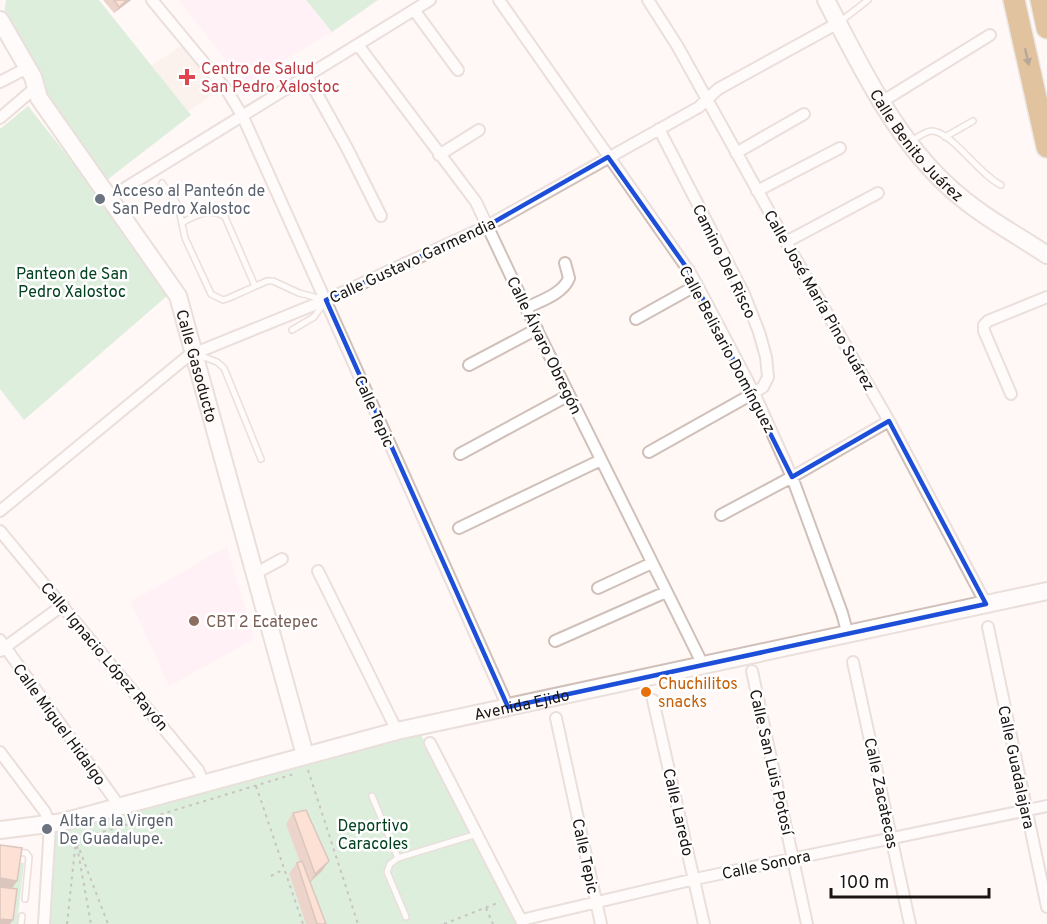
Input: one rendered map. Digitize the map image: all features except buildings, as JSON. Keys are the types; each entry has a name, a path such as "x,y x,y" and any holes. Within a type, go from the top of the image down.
{"highway":[{"path":"1014,0 1047,147"},
{"path":"1041,0 1047,28"}],"main road":[{"name":"Calle Benito Juárez","path":"826,0 909,142 951,188 975,208 1047,255"},
{"name":"Calle Gasoducto","path":"0,20 33,77 39,98 174,288 195,353 306,762"},
{"name":"Avenida Ejido","path":"0,830 50,825 204,784 306,762 397,731 1047,591"}],"street":[{"name":"Calle Tepic","path":"152,0 228,92 243,117 508,707"},
{"path":"109,198 430,0"},
{"name":"Calle Belisario Domínguez","path":"499,0 697,285 754,393 792,477 848,635"},
{"name":"Calle José María Pino Suárez","path":"648,0 708,99 757,191 889,421 986,604"},
{"path":"414,10 458,70"},
{"name":"Calle Gustavo Garmendia","path":"0,511 182,360 326,300 487,226 699,107 718,89 838,23"},
{"path":"883,101 990,34"},
{"name":"Calle Álvaro Obregón","path":"358,45 439,155 469,191 703,665"},
{"path":"0,82 27,68"},
{"path":"307,76 381,216"},
{"path":"0,118 35,88"},
{"path":"736,153 804,114"},
{"name":"Camino Del Risco","path":"659,129 744,294 759,332 766,357 768,377 763,387 754,393"},
{"path":"439,155 479,130"},
{"path":"757,191 840,148"},
{"path":"786,242 878,193"},
{"path":"526,309 564,286 569,278 565,263"},
{"path":"636,319 697,285"},
{"path":"1011,394 984,331 984,325 988,321 1047,297"},
{"path":"469,365 537,329"},
{"path":"649,453 754,393"},
{"path":"460,454 569,395"},
{"path":"721,515 889,421"},
{"path":"459,528 601,460"},
{"name":"Calle Ignacio López Rayón","path":"0,531 198,770 204,784"},
{"path":"256,573 282,559"},
{"path":"598,588 652,562"},
{"path":"318,571 397,731"},
{"path":"555,641 666,592"},
{"path":"2,646 63,605"},
{"name":"Calle Guadalajara","path":"988,627 1047,907"},
{"name":"Calle Miguel Hidalgo","path":"2,646 115,800 117,809"},
{"name":"Calle Zacatecas","path":"853,662 910,924"},
{"name":"Calle San Luis Potosí","path":"752,671 807,924"},
{"name":"Calle Laredo","path":"653,700 704,924"},
{"name":"Calle Tepic","path":"556,718 601,924"},
{"path":"430,743 522,922"},
{"path":"0,752 45,812 50,825 44,924"},
{"name":"Calle Sonora","path":"522,922 695,879 1047,806"}],"lane":[{"path":"838,23 868,0"},
{"path":"945,136 973,121"},
{"path":"909,142 930,131 945,136 987,177 1001,185"},
{"path":"162,183 178,205 185,238 207,290 211,294 223,300 267,280 287,289 326,300 314,317 292,330"},
{"path":"183,222 207,212 220,213 225,216 255,286"},
{"path":"195,353 223,366 261,459"},
{"path":"372,796 398,858"},
{"path":"406,917 387,872 390,864 398,858 477,834"},
{"path":"11,852 26,853 29,856 25,899"},
{"path":"21,924 22,916"}],"path":[{"path":"306,762 358,924"},
{"path":"76,840 298,773"},
{"path":"256,786 303,924"},
{"path":"67,924 76,840"},
{"path":"76,840 91,924"},
{"path":"76,840 108,924"},
{"path":"271,876 284,869"},
{"path":"444,924 509,897"},
{"path":"486,908 493,924"}],"highlighted area":[{"path":"608,157 689,271 792,477 889,421 986,604 508,707 326,300 487,226"}],"shaded area":[{"path":"179,0 306,0 332,32 244,84"},
{"name":"Centro de Salud San Pedro Xalostoc","path":"186,42 223,87 188,112 151,66"},
{"name":"CBT 2 Ecatepec","path":"227,546 254,639 169,686 131,602"}],"green space":[{"path":"6,0 99,0 191,115 107,180 44,94 3,22"},
{"path":"306,0 378,0 332,32"},
{"name":"Panteon de San Pedro Xalostoc","path":"28,106 104,202 168,295 24,420 0,389 0,129"},
{"name":"Deportivo Caracoles","path":"419,731 522,924 47,924 54,822"},
{"path":"0,861 24,863 17,924 0,924"}],"place":[{"name":"Centro de Salud San Pedro Xalostoc","path":"187,77"},
{"name":"Acceso al Panteón de San Pedro Xalostoc","path":"100,199"},
{"name":"CBT 2 Ecatepec","path":"194,621"},
{"name":"Chuchilitos snacks","path":"646,692"},
{"name":"Altar a la Virgen De Guadalupe.","path":"47,829"}]}
